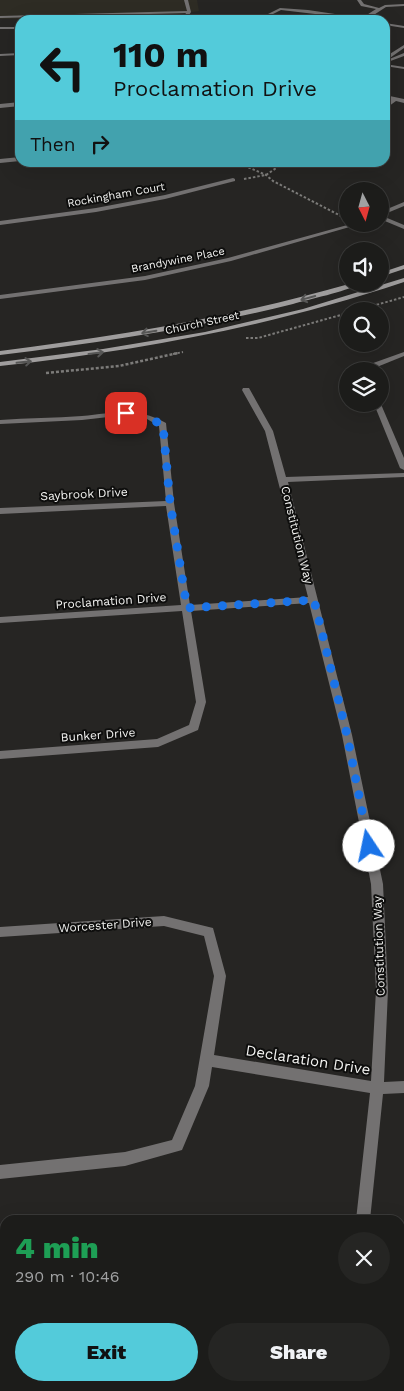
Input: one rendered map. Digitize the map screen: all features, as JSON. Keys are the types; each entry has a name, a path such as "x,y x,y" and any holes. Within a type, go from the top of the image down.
{"main road":[{"path":"389,272 404,267"},
{"name":"Church Street","path":"0,364 111,351 196,336 293,314 404,280"},
{"name":"Church Street","path":"0,353 99,341 233,317 339,288"}],"street":[{"path":"186,0 190,12"},
{"path":"359,0 363,5 380,8"},
{"path":"370,15 385,6 404,5"},
{"path":"268,15 280,9 296,8 333,15"},
{"path":"76,15 190,12"},
{"path":"0,17 15,17"},
{"path":"390,25 404,27"},
{"path":"0,28 15,28"},
{"path":"390,58 404,46"},
{"path":"0,55 15,54"},
{"path":"390,60 404,54"},
{"path":"390,64 404,68"},
{"path":"390,98 404,101"},
{"path":"390,102 395,99"},
{"path":"0,106 15,104"},
{"path":"0,161 15,160"},
{"name":"Rockingham Court","path":"0,222 96,210 165,197 233,180"},
{"path":"389,212 404,204"},
{"path":"389,220 404,227"},
{"name":"Brandywine Place","path":"0,297 155,276 229,260 339,229"},
{"path":"383,362 404,354"},
{"name":"Constitution Way","path":"246,390 269,431 283,480 347,735 377,884 382,990 377,1088 364,1215"},
{"path":"381,412 404,468"},
{"path":"0,422 82,418 126,413 149,417 163,426 170,502 187,608"},
{"path":"283,480 404,475"},
{"name":"Saybrook Drive","path":"0,511 170,502"},
{"name":"Proclamation Drive","path":"0,620 314,600"},
{"name":"Bunker Drive","path":"0,755 158,744 194,727 201,702 187,608"},
{"name":"Worcester Drive","path":"0,932 164,921 209,932 220,976 207,1060"},
{"path":"0,1172 125,1159 178,1145 202,1086 207,1060"},
{"name":"Declaration Drive","path":"207,1060 377,1088 404,1087"}],"path":[{"path":"248,167 339,214"},
{"path":"233,180 266,175 278,167"},
{"path":"386,302 404,297"},
{"path":"242,338 258,338 339,316"},
{"path":"44,373 119,366 183,352"}],"shaded area":[{"path":"0,0 197,0 199,11 176,15 15,15 15,19 0,19"}],"route":[{"path":"126,413 149,417 163,426 170,502 187,608 314,600 347,735 369,846"}]}
